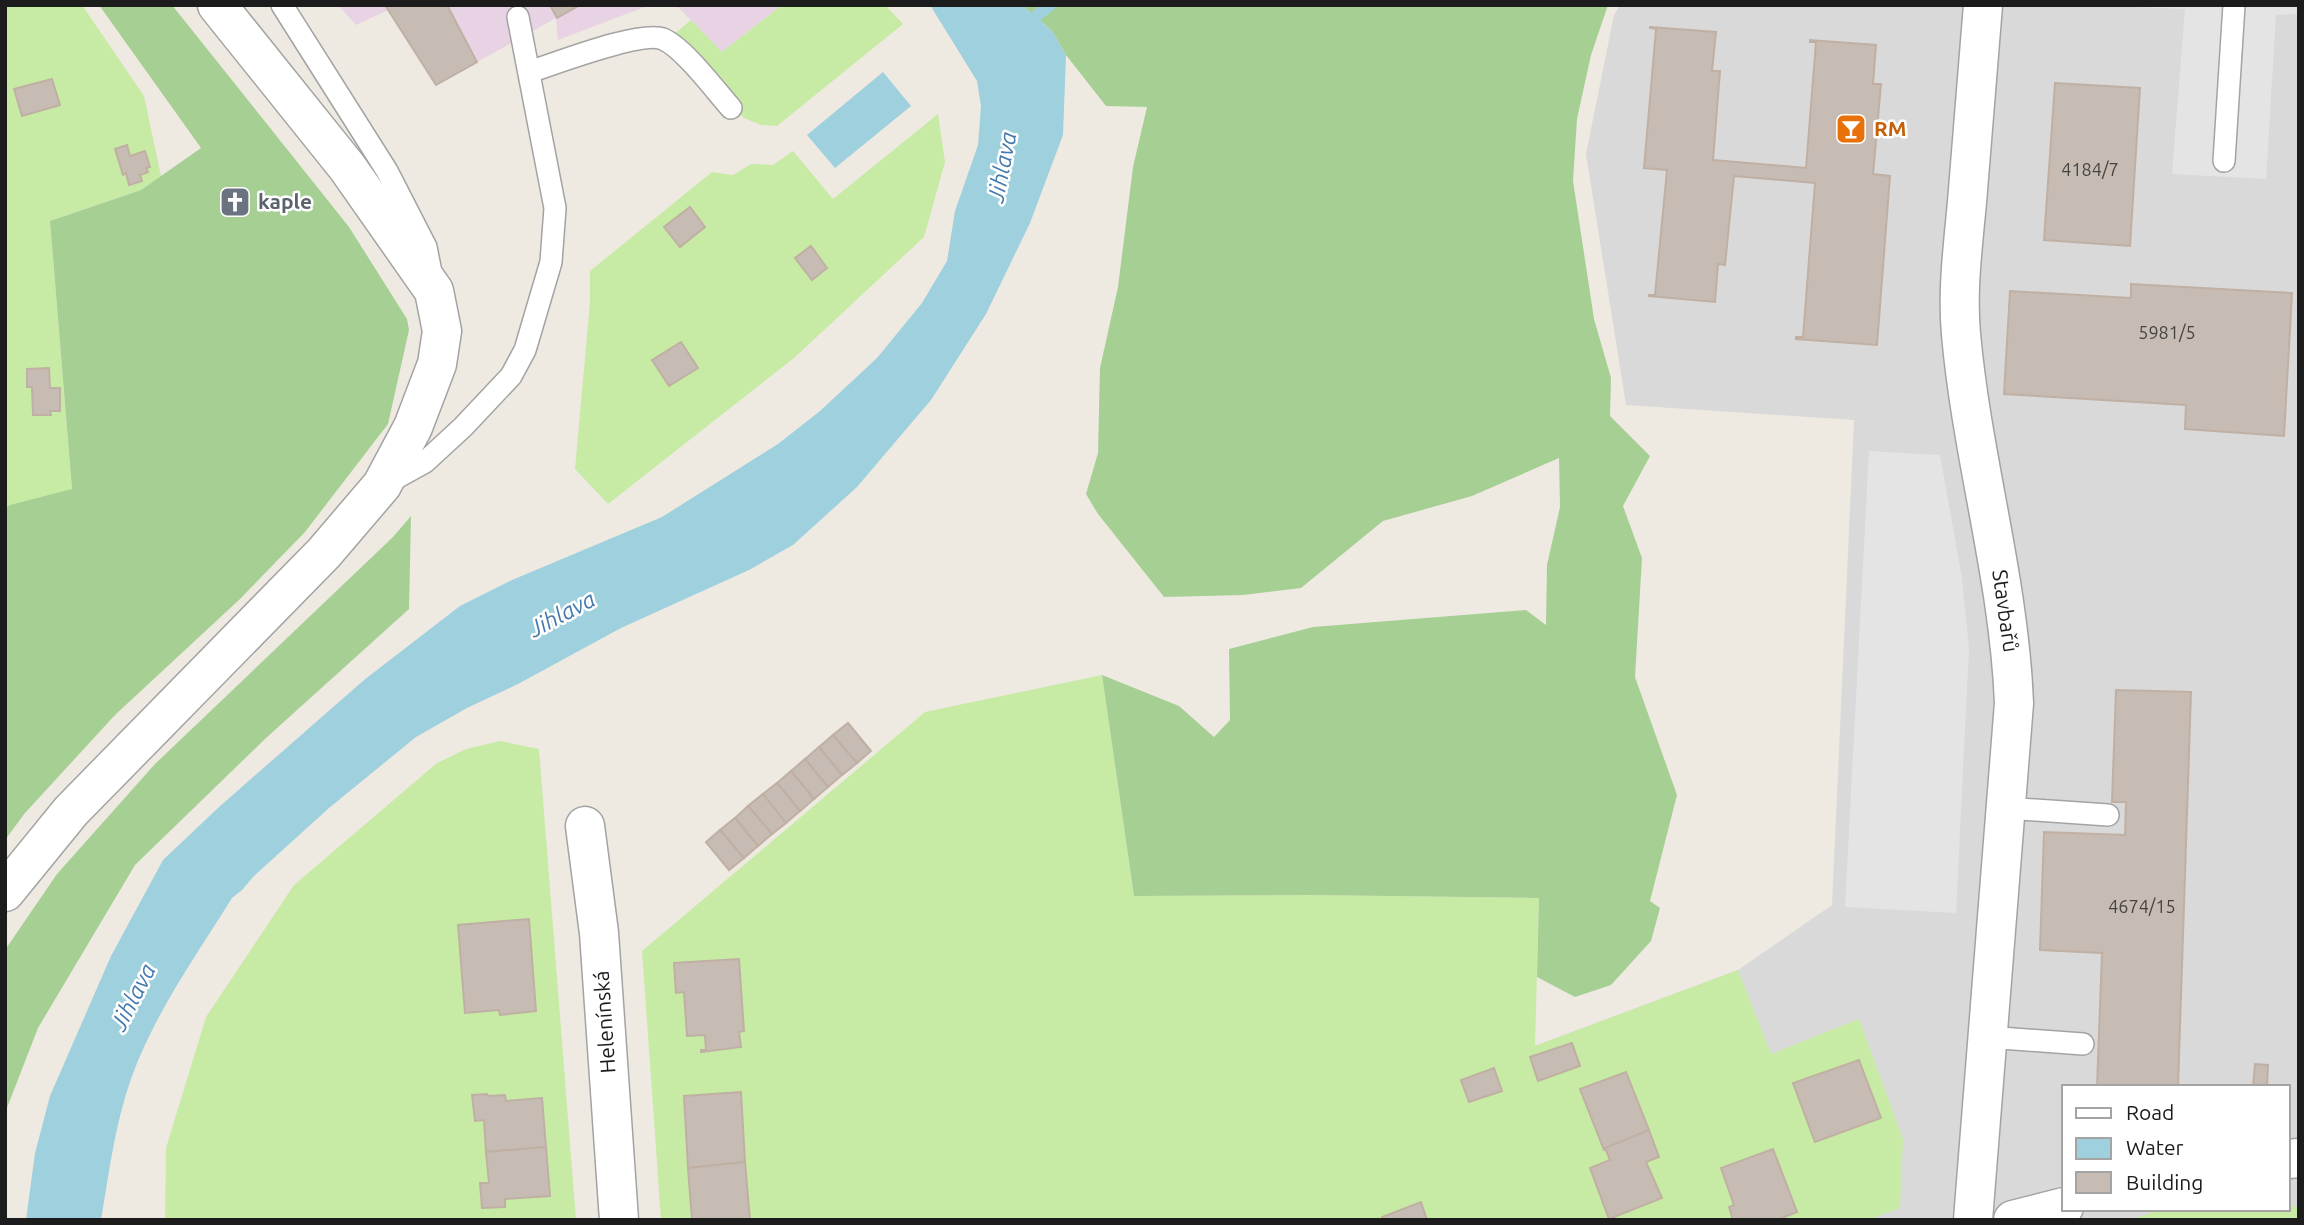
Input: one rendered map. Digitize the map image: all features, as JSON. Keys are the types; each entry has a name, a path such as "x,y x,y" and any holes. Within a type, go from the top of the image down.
{"street":[{"path":"5,892 71,811 324,553 382,485 414,427 438,364 442,331 434,291 347,167 217,5"},
{"name":"Stavbařů","path":"1973,1220 2014,703 2003,582 1982,483 1965,370 1959,296 1983,5"},
{"name":"Helenínská","path":"585,826 599,933 619,1220"},
{"path":"2013,1220 2062,1208"}],"lane":[{"path":"282,5 387,171 426,247 434,291"},
{"path":"2224,161 2234,5"},
{"path":"382,485 425,462 463,428 511,376 525,350 551,262 555,208 518,17"},
{"path":"529,72 634,38 662,38 680,51 731,108"},
{"path":"2006,808 2108,815"},
{"path":"1987,1037 2083,1044"}],"shaded area":[{"path":"338,5 650,5 558,40 556,18 436,85 388,10 356,25"},
{"path":"676,5 782,5 722,52"},
{"path":"1620,5 2299,5 2299,1220 1067,1220 1738,970 1832,905 1854,420 1626,405 1586,154 1614,15"},
{"path":"2085,5 2299,5 2299,14 2276,15 2266,179 2172,174 2185,9"},
{"path":"1869,451 1940,455 1962,578 1969,648 1956,913 1845,907"}],"green space":[{"path":"5,5 82,5 144,96 161,176 141,190 50,221 72,490 11,505 5,509"},
{"path":"99,5 172,5 349,227 407,319 409,330 388,424 305,532 240,599 115,715 25,813 5,840 5,509 10,505 72,489 50,221 141,190 201,148"},
{"path":"782,5 885,5 903,24 777,126 761,125 744,118 671,37 691,20 722,52"},
{"path":"1022,5 1608,5 1591,55 1577,119 1573,181 1594,319 1611,378 1610,416 1650,456 1623,506 1642,558 1635,677 1677,795 1650,901 1660,908 1651,941 1611,985 1575,997 1537,977 1539,898 1134,896 1102,675 1179,706 1214,737 1230,720 1229,649 1313,627 1526,610 1546,625 1547,565 1560,507 1559,458 1472,496 1383,521 1301,588 1243,595 1164,597 1098,514 1086,494 1098,453 1100,368 1118,287 1133,167 1147,107 1106,106 1066,55 1052,31"},
{"path":"938,114 945,162 924,237 794,358 608,504 575,469 590,302 590,271 712,172 733,175 751,164 773,165 793,151 833,199"},
{"path":"411,516 409,609 266,738 135,865 38,1028 5,1113 5,950 57,874 155,764 393,537"},
{"path":"1102,675 1134,896 1539,898 1535,1046 1738,970 1771,1054 1859,1019 1903,1139 1900,1208 1867,1220 661,1220 642,951 925,712"},
{"path":"500,741 539,749 576,1220 165,1220 166,1148 206,1017 294,885 437,763 466,749"},
{"path":"2290,1204 2299,1209 2299,1220 2130,1220 2156,1211 2290,1211"}],"water":[{"name":"Jihlava","path":"930,5 1022,5 1052,31 1066,55 1063,135 1030,223 986,314 931,400 857,487 793,545 749,570 621,628 518,684 467,708 416,737 329,808 232,898 151,1031 125,1096 101,1220 26,1220 35,1153 50,1096 111,956 163,860 219,807 364,680 460,606 512,580 662,517 778,444 820,411 877,358 922,303 947,261 955,211 978,145 981,106 977,81"},
{"path":"883,72 911,106 835,168 807,135"}],"building":[{"path":"385,5 447,5 477,62 436,85"},
{"path":"550,5 580,5 557,18"},
{"path":"1650,27 1716,32 1712,71 1720,71 1713,160 1806,168 1816,42 1810,40 1876,45 1873,84 1881,84 1873,174 1890,176 1877,345 1796,339 1803,337 1815,183 1734,176 1725,265 1718,264 1715,302 1649,296 1655,295 1667,170 1644,168 1656,29"},
{"path":"52,79 60,105 22,116 14,89"},
{"path":"2055,83 2140,88 2130,246 2044,240"},
{"path":"127,145 130,156 145,151 150,167 146,168 148,172 140,175 142,181 129,185 115,149"},
{"name":"kaple","path":"235,191 246,203 235,213 224,201"},
{"path":"690,207 705,227 680,247 664,227"},
{"path":"811,246 827,268 812,280 795,258"},
{"path":"2131,284 2292,293 2284,436 2185,429 2186,405 2004,394 2010,291 2131,298"},
{"path":"681,342 698,368 669,386 652,360"},
{"path":"49,368 50,388 60,388 60,411 50,411 51,415 33,415 32,387 27,387 27,369"},
{"path":"2116,690 2191,692 2178,1085 2097,1085 2102,953 2040,950 2044,832 2125,835 2126,802 2112,802"},
{"path":"848,723 871,751 857,763 833,735"},
{"path":"833,735 857,763 842,775 819,747"},
{"path":"819,747 842,775 828,787 805,759"},
{"path":"805,759 828,787 814,799 791,771"},
{"path":"791,771 814,799 800,811 777,783"},
{"path":"777,783 800,811 786,823 763,794"},
{"path":"763,794 786,823 772,834 748,806"},
{"path":"748,806 772,834 758,846 735,818"},
{"path":"735,818 758,846 744,858 720,830"},
{"path":"720,830 744,858 729,870 706,842"},
{"path":"529,919 536,1011 500,1015 499,1010 465,1013 458,925"},
{"path":"739,959 744,1031 739,1032 741,1047 701,1052 706,1050 705,1035 687,1036 684,992 676,993 674,963"},
{"path":"1572,1043 1580,1066 1538,1081 1530,1057"},
{"path":"1859,1060 1881,1118 1815,1142 1793,1083"},
{"path":"2255,1064 2268,1065 2267,1085 2253,1085"},
{"path":"1494,1068 1502,1091 1469,1102 1461,1080"},
{"path":"1626,1072 1649,1130 1604,1150 1580,1089"},
{"path":"741,1092 745,1162 688,1168 684,1096"},
{"path":"472,1095 505,1095 506,1101 542,1098 546,1147 486,1152 484,1120 475,1121"},
{"path":"1649,1130 1659,1157 1646,1162 1662,1198 1609,1219 1590,1168 1610,1160 1605,1148"},
{"path":"546,1147 550,1196 505,1199 505,1207 482,1208 480,1183 489,1183 486,1152"},
{"path":"1773,1149 1797,1212 1777,1220 1733,1220 1729,1207 1734,1205 1721,1168"},
{"path":"745,1162 750,1220 692,1220 688,1168"},
{"path":"1421,1202 1427,1220 1383,1220 1382,1217"}],"waterway":[{"path":"1023,27 1050,5"}],"place":[{"name":"RM","path":"1851,129"},
{"name":"kaple","path":"235,202"}]}
